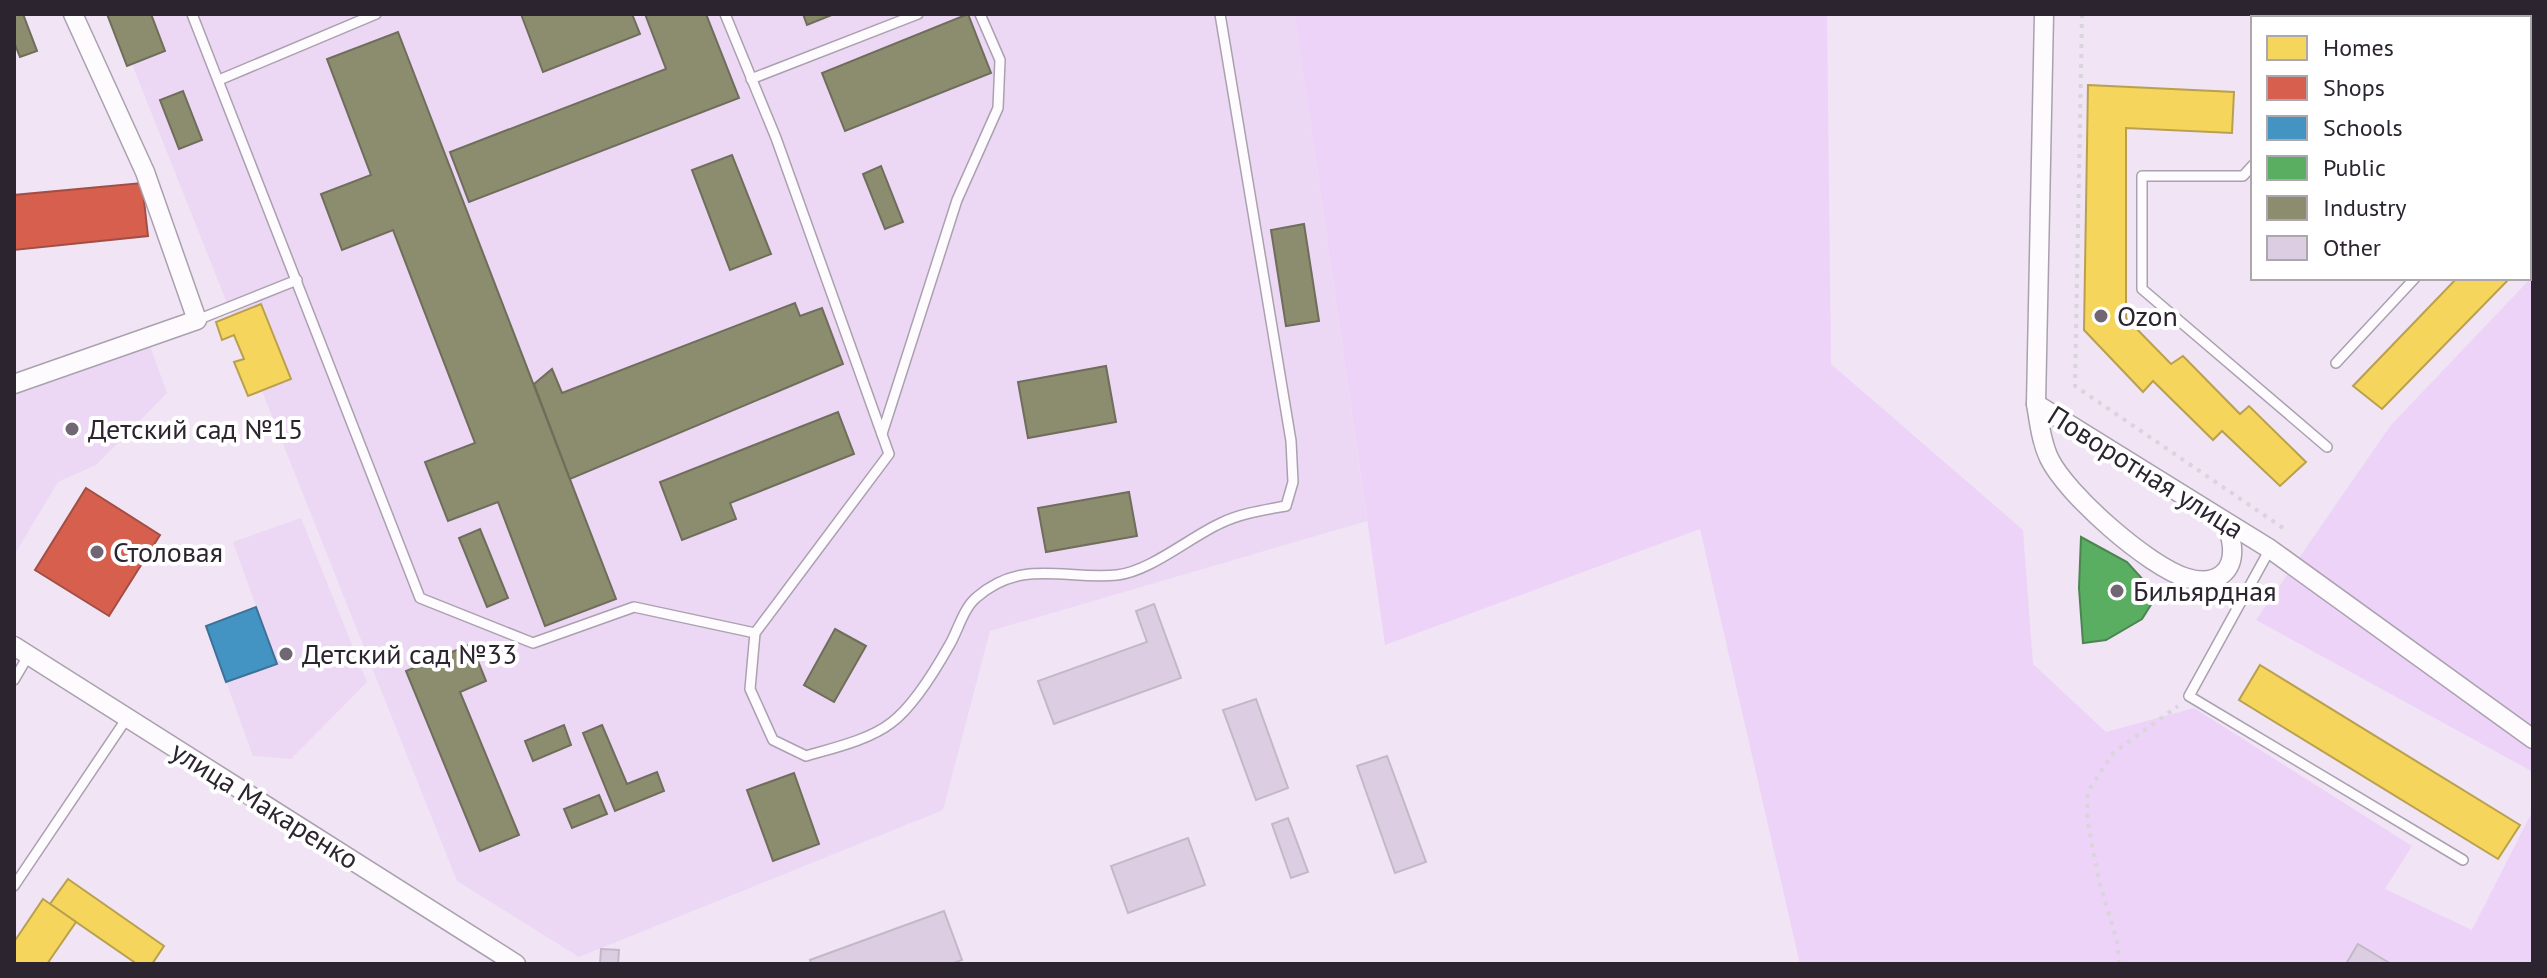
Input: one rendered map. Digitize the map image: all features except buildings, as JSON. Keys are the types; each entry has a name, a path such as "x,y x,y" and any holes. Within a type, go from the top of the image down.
{"street":[{"path":"14,384 197,320 145,172 73,14"},
{"name":"Поворотная улица","path":"2044,14 2036,404 2270,549 2533,739"},
{"path":"2036,404 2049,459 2066,482 2110,527 2172,573 2212,581 2225,572 2232,555 2231,537 2220,519"},
{"name":"улица Макаренко","path":"21,651 516,964"}],"lane":[{"path":"192,14 420,598 533,643 634,607 755,633"},
{"path":"219,80 376,14"},
{"path":"725,14 823,267 889,454 755,633 750,689 773,740 806,756 848,744 891,723 919,692 973,599 995,583 1030,572 1120,575 1142,567 1222,523 1250,512 1286,506 1293,482 1291,441 1220,14"},
{"path":"751,79 918,14"},
{"path":"882,435 957,200 998,108 1000,60 980,14"},
{"path":"2251,167 2243,176 2142,176 2142,289 2327,447"},
{"path":"197,320 297,280"},
{"path":"2336,363 2413,280"},
{"path":"2270,549 2189,696 2463,860"},
{"path":"14,680 21,651"},
{"path":"14,886 127,718"}],"path":[{"path":"2082,14 2075,386 2283,528"},
{"path":"2119,964 2117,941 2100,885 2087,819 2088,791 2113,753 2189,696"}],"shaded area":[{"path":"112,14 1295,14 1367,521 990,631 943,810 579,957 457,881"},
{"path":"1295,14 1827,14 1831,364 2023,530 2033,664 2106,732 2194,708 2412,846 2385,889 2472,930 2533,810 2533,964 1800,964 1700,529 1385,645"},
{"path":"2533,276 2533,772 2256,620 2391,425"},
{"name":"Детский сад №15","path":"149,343 167,393 96,465 58,482 14,555 14,394"},
{"name":"Детский сад №33","path":"301,518 367,682 291,759 253,756 206,626 256,606 233,542"}],"place":[{"name":"Ozon","path":"2101,316"},
{"name":"Детский сад №15","path":"72,429"},
{"name":"Столовая","path":"97,552"},
{"name":"Бильярдная","path":"2117,591"},
{"name":"Детский сад №33","path":"286,654"}]}
